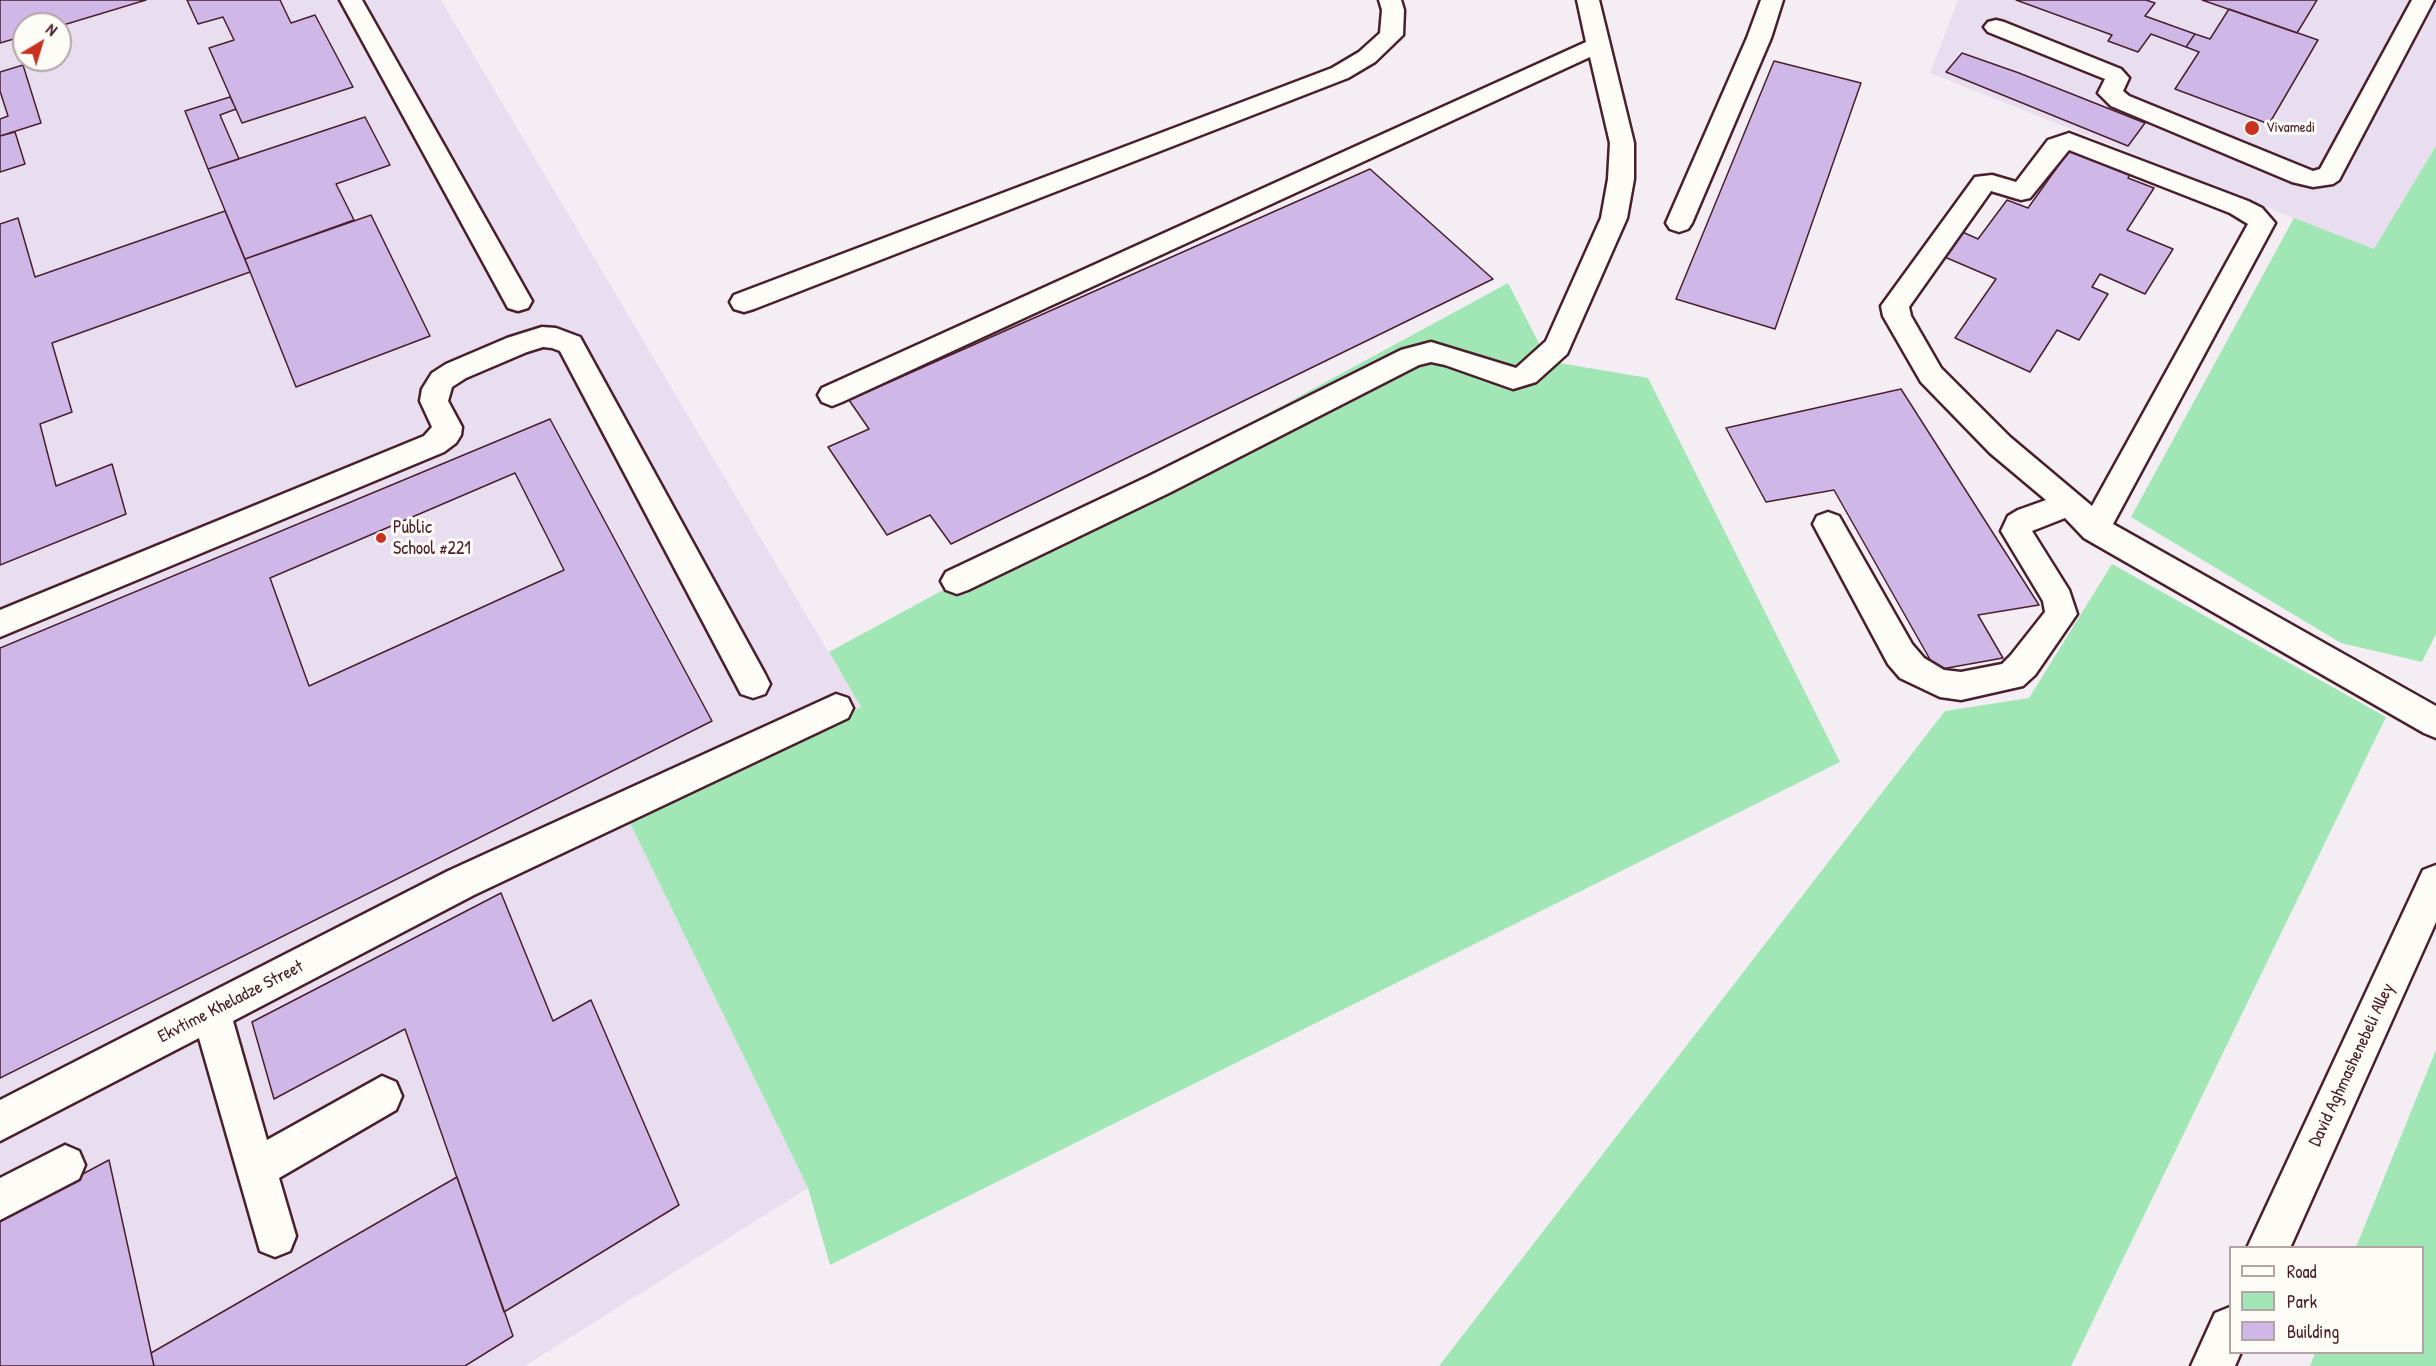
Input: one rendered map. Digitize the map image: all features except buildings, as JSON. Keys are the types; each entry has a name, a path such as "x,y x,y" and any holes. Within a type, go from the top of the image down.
{"main road":[{"path":"351,0 518,301"},
{"path":"744,302 1340,73 1367,57 1391,35 1393,10 1390,0"},
{"path":"957,581 1160,484 1411,357 1431,352 1452,357 1513,379 1526,375 1557,347 1614,218 1621,179 1622,143 1588,0"},
{"path":"1679,223 1772,0"},
{"path":"1996,27 2113,74 2117,78 2109,93 2120,101 2313,179 2324,178 2330,174 2423,0"},
{"path":"832,395 1598,45"},
{"path":"2095,528 2262,223 2253,214 2240,207 2069,141 2057,146 2021,192 1992,183 1984,183 1894,306 1897,316 1931,375 2000,445 2071,504 2095,528 2436,723"},
{"path":"0,624 434,444 446,435 447,427 434,401 436,389 442,380 456,371 542,337 556,338 570,344 753,684"},
{"path":"1828,524 1900,654 1912,668 1925,676 1940,683 1961,686 2011,676 2023,665 2061,614 2058,599 2016,531 2019,524 2029,518 2071,504"},
{"name":"Ekvtime Kheladze Street","path":"0,1121 461,883 836,708"},
{"name":"David Aghmashenebeli Alley","path":"2269,1246 2436,882"},
{"path":"211,1012 275,1236"},
{"path":"256,1167 382,1096"},
{"path":"0,1200 64,1165"},
{"path":"2213,1366 2229,1330"}],"shaded area":[{"name":"Public School #221","path":"0,0 441,0 861,707 629,821 808,1188 525,1366 0,1366"},
{"name":"Vivamedi","path":"1958,0 2436,0 2436,146 2374,250 1930,73"}],"green space":[{"path":"2436,146 2436,634 2422,662 2341,643 2131,517 2294,218 2374,249"},
{"path":"1508,283 1548,361 1648,378 1840,762 830,1265 808,1188 629,821 861,707 829,652"},
{"path":"2112,564 2386,717 2071,1366 1439,1366 1945,711 2029,698"},
{"path":"2436,1050 2436,1366 2310,1366 2315,1354 2424,1354 2424,1246 2356,1246"}],"place":[{"name":"Vivamedi","path":"2252,128"},
{"name":"Public School #221","path":"381,538"}]}
